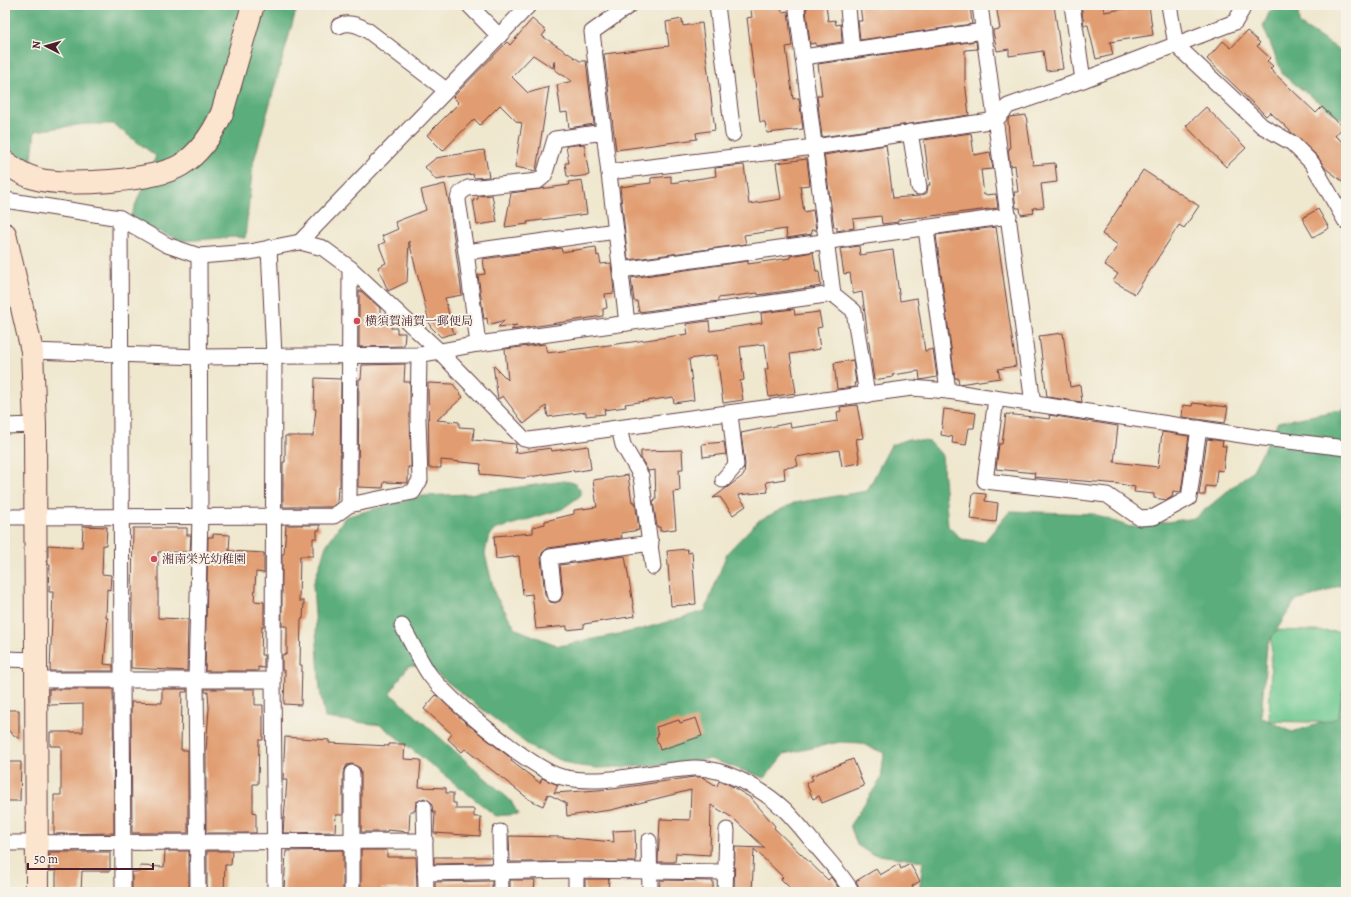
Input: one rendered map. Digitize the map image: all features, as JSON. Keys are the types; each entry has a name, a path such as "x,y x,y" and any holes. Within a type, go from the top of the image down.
{"street":[{"path":"5,162 15,169 37,179 60,183 142,178 164,173 181,165 200,149 215,130 222,113 253,5"},
{"path":"469,5 499,36"},
{"path":"300,242 529,5"},
{"path":"628,323 592,32 630,5"},
{"path":"717,5 733,134"},
{"path":"798,5 796,10 833,294 854,311 867,395"},
{"path":"980,5 1033,404"},
{"path":"1072,5 1083,80"},
{"path":"1169,5 1176,44 1262,126 1292,143 1312,162 1346,222"},
{"path":"609,172 814,147 996,120 1008,106 1083,80 1235,22 1242,10 1242,5"},
{"path":"848,8 852,50"},
{"path":"339,26 342,24 352,24 367,30 446,90"},
{"path":"803,57 984,31"},
{"path":"478,344 458,201 460,194 468,188 538,181 544,176 555,139 604,132"},
{"path":"910,132 918,188"},
{"path":"5,200 120,218 167,245 199,256 269,248 300,242 323,248 350,268 438,350 524,439 730,414 912,388 948,391 1255,437 1346,448"},
{"path":"621,270 926,229 1009,216"},
{"path":"120,218 123,892"},
{"path":"926,229 948,391"},
{"path":"466,252 616,231"},
{"path":"5,234 32,351 36,425 36,892"},
{"path":"269,248 274,356 273,680 276,892"},
{"path":"198,892 196,679 200,515 199,256"},
{"path":"349,505 350,268"},
{"path":"32,351 199,357 419,355 438,350 478,344 833,294"},
{"path":"5,517 200,515 274,517 334,516 349,505 413,492 420,480 418,418 419,355"},
{"path":"996,399 986,481 1106,495 1140,518 1154,517 1189,498 1199,428"},
{"path":"723,480 736,465 730,414"},
{"path":"5,426 36,425"},
{"path":"620,428 623,445 641,476 653,567"},
{"path":"554,594 550,557 651,543"},
{"path":"402,626 429,674 456,702 502,740 545,769 561,777 580,779 625,778 695,768 720,772 735,777 766,795 785,810 844,878 852,892"},
{"path":"5,659 35,670 122,680 273,680"},
{"path":"352,773 352,892"},
{"path":"424,807 426,892"},
{"path":"725,892 727,830"},
{"path":"500,832 501,892"},
{"path":"5,843 425,841"},
{"path":"649,841 650,892"},
{"path":"425,874 576,870 725,872"},
{"path":"576,870 576,892"}],"green space":[{"path":"5,5 301,5 295,14 253,164 245,238 233,237 183,241 129,220 156,156 113,124 84,124 35,131 30,175 5,142"},
{"path":"1281,5 1298,5 1299,24 1346,54 1346,123 1283,75 1263,26 1270,11"},
{"path":"1346,406 1346,583 1312,597 1295,601 1267,645 1261,717 1292,732 1338,718 1343,689 1346,689 1346,892 919,892 923,861 871,854 857,845 850,825 881,779 884,753 860,743 840,742 784,754 765,778 710,759 651,766 597,768 572,765 532,748 428,667 408,666 390,693 511,801 518,814 496,816 381,725 325,718 320,690 313,585 326,546 345,517 423,496 468,494 565,481 575,483 580,490 580,496 562,509 494,530 488,539 485,554 495,595 516,629 559,646 639,630 705,611 727,553 758,521 794,503 867,491 891,445 908,439 930,442 942,455 948,526 961,539 984,542 1010,511 1094,514 1130,527 1195,518 1253,470 1278,422 1341,410"},
{"path":"1272,630 1346,632 1346,723 1269,721"}],"building":[{"path":"750,5 781,5 782,12 788,11 792,46 786,47 793,99 799,98 803,129 767,133 765,122 760,122 747,18 752,17"},
{"path":"809,5 826,5 828,21 835,20 836,25 841,24 842,42 816,46 816,43 810,44 806,10"},
{"path":"860,5 882,5 882,7 896,5 970,5 972,24 860,40 858,21 862,21"},
{"path":"996,5 1054,5 1063,69 1046,71 1043,51 1009,56 1009,49 997,51 993,32 993,30 1000,29"},
{"path":"1081,5 1103,5 1104,12 1149,5 1153,35 1110,42 1113,55 1096,59 1088,25 1084,25"},
{"path":"532,19 546,31 542,36 580,61 586,61 594,124 569,128 567,112 561,113 557,85 572,81 555,70 554,61 553,68 533,55 512,77 528,93 549,87 536,171 515,167 522,123 517,122 500,105 480,125 474,119 443,151 427,135 459,103 453,97 507,42 510,45"},
{"path":"682,19 683,26 702,23 715,130 696,133 697,139 616,150 604,54 669,46 666,22"},
{"path":"1247,31 1260,43 1257,46 1270,58 1267,61 1273,66 1270,69 1316,113 1322,107 1343,127 1335,136 1346,144 1346,184 1325,168 1318,157 1270,112 1266,116 1207,59 1223,41 1231,48"},
{"path":"976,41 977,49 965,50 965,81 969,115 822,137 817,96 822,96 818,64"},
{"path":"1206,107 1246,148 1226,167 1186,126"},
{"path":"1026,115 1033,165 1055,163 1057,182 1041,184 1044,207 1033,208 1034,213 1021,215 1020,208 1016,208 1014,192 1018,192 1015,165 1010,166 1008,149 1010,149 1008,120 1010,117"},
{"path":"971,133 974,155 990,152 993,169 981,170 984,195 996,194 998,208 898,220 898,222 882,224 881,216 853,219 854,228 837,231 837,227 834,227 824,155 886,145 893,198 920,196 927,193 928,185 930,185 924,140"},
{"path":"584,144 589,175 575,177 567,176 565,163 569,163 566,146"},
{"path":"484,150 489,177 474,178 473,174 436,180 425,167 436,158"},
{"path":"807,159 810,185 800,186 804,212 813,210 816,230 811,230 812,234 787,238 786,229 744,235 746,244 628,260 620,187 651,183 651,178 671,176 671,183 716,176 715,168 744,165 749,204 781,199 776,163"},
{"path":"1143,170 1199,206 1184,228 1179,225 1135,294 1113,281 1118,274 1105,265 1118,245 1102,234"},
{"path":"582,180 587,214 527,222 528,224 505,227 511,193 569,185 568,182"},
{"path":"445,184 449,202 462,295 445,298 453,331 455,333 441,337 430,326 409,241 407,282 388,291 378,267 386,263 379,245 385,242 382,236 398,229 395,222 426,210 421,190"},
{"path":"492,195 497,222 477,225 473,200 478,199 478,196"},
{"path":"1318,209 1329,228 1313,237 1302,218"},
{"path":"996,227 1016,366 998,369 1000,378 959,384 958,378 955,378 936,235"},
{"path":"859,246 860,255 893,250 900,301 917,298 925,351 933,349 937,377 920,380 919,371 892,375 893,377 874,380 862,292 853,294 850,273 844,274 840,249"},
{"path":"596,247 597,256 599,255 601,264 611,263 614,293 605,294 607,308 603,309 603,316 511,330 517,325 498,327 505,320 488,325 487,318 484,319 478,275 485,274 483,259 561,248 562,252"},
{"path":"813,252 816,271 819,271 821,286 758,295 758,293 718,298 718,301 639,312 637,301 634,301 631,278 748,261 748,264 790,258 790,256"},
{"path":"359,291 361,291 380,308 380,320 391,320 391,328 397,328 397,333 405,333 404,346 359,347"},
{"path":"794,309 795,315 819,312 822,327 817,328 820,349 790,354 796,393 769,397 765,369 768,369 765,344 740,347 744,380 740,381 743,400 723,403 717,355 689,359 694,400 674,403 673,397 625,404 626,407 604,410 605,414 586,416 586,412 548,417 546,406 524,424 503,396 498,399 493,365 508,380 505,349 545,344 547,353 632,342 688,334 686,324 709,321 710,331 762,323 761,313"},
{"path":"1063,333 1070,387 1080,385 1082,402 1047,397 1039,336"},
{"path":"853,360 856,383 854,383 855,387 837,389 834,363"},
{"path":"405,364 404,382 410,382 411,467 408,467 408,483 384,482 383,488 358,487 359,379 361,379 362,365"},
{"path":"315,378 341,379 340,487 338,487 337,503 331,507 283,507 283,462 285,462 285,436 313,436 316,409 314,409"},
{"path":"428,383 453,384 463,397 437,420 459,422 459,427 474,428 473,440 516,444 515,453 551,448 552,451 588,446 591,469 574,472 573,470 523,478 480,474 481,464 441,460 441,468 429,468"},
{"path":"1193,403 1228,407 1225,423 1182,417 1183,405 1192,406"},
{"path":"857,405 863,438 856,439 860,463 842,466 839,450 796,457 798,466 784,468 785,479 766,482 768,492 738,495 746,506 733,515 720,497 713,498 744,475 745,464 741,433 790,423 791,428 838,421 837,412 841,411 840,407"},
{"path":"944,409 976,413 974,428 969,428 966,445 952,443 953,437 941,435"},
{"path":"1006,414 1050,419 1049,415 1118,426 1114,462 1158,467 1162,432 1189,436 1181,492 1173,491 1172,497 1167,500 1154,498 1154,494 1134,492 1135,487 1120,484 1034,477 1035,473 996,469 999,444 1002,444"},
{"path":"1207,439 1223,441 1222,446 1226,446 1223,471 1217,470 1215,487 1206,486 1205,495 1199,495"},
{"path":"724,442 726,454 703,457 702,444"},
{"path":"682,450 683,469 679,469 680,491 673,492 676,529 660,531 660,527 657,527 653,501 656,500 655,470 648,471 641,458 641,451"},
{"path":"628,475 632,502 635,502 639,530 621,533 622,538 548,548 542,553 541,558 545,595 550,602 555,603 560,601 563,593 560,565 625,556 635,616 584,624 584,628 567,630 567,626 536,629 532,594 523,595 519,556 496,559 494,536 533,533 533,527 545,524 545,521 574,514 574,510 597,507 593,480"},
{"path":"973,493 986,494 985,501 998,503 996,522 970,519"},
{"path":"286,525 320,525 320,530 317,530 317,538 313,538 313,556 300,556 299,601 304,601 303,619 301,619 301,705 284,704 285,671 283,671 282,668 282,655 287,654 287,626 282,626 282,554 284,554"},
{"path":"83,526 107,527 106,545 103,545 102,574 111,575 110,590 107,589 106,618 108,618 104,664 113,665 113,671 50,671 53,592 49,592 50,565 48,565 48,545 82,547"},
{"path":"133,528 187,528 187,535 191,535 190,552 158,552 158,618 188,619 187,671 131,668"},
{"path":"213,534 230,535 229,551 264,553 264,573 256,572 254,601 264,602 264,626 262,626 261,655 264,655 264,668 258,667 258,671 205,671 208,537 213,537"},
{"path":"687,549 688,553 692,552 696,604 671,606 667,551"},
{"path":"49,689 113,689 114,833 54,834 54,795 61,795 61,746 50,746 50,732 83,732 83,704 49,705"},
{"path":"162,689 187,689 187,692 182,692 181,750 188,750 188,833 132,833 131,702 162,703"},
{"path":"205,689 255,689 255,705 263,705 263,740 259,740 258,784 253,784 253,812 256,813 256,833 206,833 206,750 209,709 208,692 205,692"},
{"path":"436,695 466,723 540,783 542,778 558,785 554,793 613,789 694,777 702,777 717,786 719,781 726,783 751,798 775,826 774,828 828,880 831,877 841,892 794,892 781,879 783,877 754,849 752,892 734,892 735,847 765,848 733,818 711,805 710,855 676,853 675,862 658,862 660,819 690,820 691,790 611,810 567,816 566,803 548,794 543,806 530,800 465,749 462,752 448,739 452,734 424,709"},
{"path":"5,710 19,710 19,739 5,728"},
{"path":"696,718 702,736 660,750 656,737 658,736 656,727 679,720 680,723"},
{"path":"285,737 329,740 329,743 389,746 389,744 405,744 404,759 421,760 419,787 446,788 446,793 453,793 453,803 456,803 456,809 474,809 474,817 481,817 480,836 434,833 435,812 433,812 431,802 424,798 416,802 415,811 410,811 409,832 387,830 387,832 361,832 361,773 360,768 352,764 347,765 343,773 343,815 336,815 335,832 283,833 287,780 283,780"},
{"path":"853,759 864,786 822,803 819,796 813,799 806,783 813,780 811,776"},
{"path":"6,762 21,762 20,801 5,801"},
{"path":"635,830 636,862 510,862 509,836 560,837 614,842 613,831"},
{"path":"343,850 343,892 284,892 286,851"},
{"path":"361,850 387,850 387,857 416,857 417,889 381,889 381,892 361,892"},
{"path":"165,851 189,851 189,892 132,892 132,872 139,872 140,866 164,867"},
{"path":"207,851 232,851 231,865 225,865 224,892 207,892"},
{"path":"50,852 110,852 110,871 82,871 81,892 56,892 56,871 49,871"},
{"path":"434,857 491,857 492,863 434,864"},
{"path":"899,864 901,869 910,864 920,881 912,886 915,892 861,892 856,881 876,869 880,875"},
{"path":"585,879 609,879 608,892 585,892"},
{"path":"510,880 535,880 534,892 510,892"},
{"path":"660,880 713,881 713,892 659,892"},
{"path":"492,881 492,892 435,892 435,882"}],"place":[{"name":"横須賀浦賀一郵便局","path":"357,321"},
{"name":"湘南栄光幼稚園","path":"154,559"}]}
